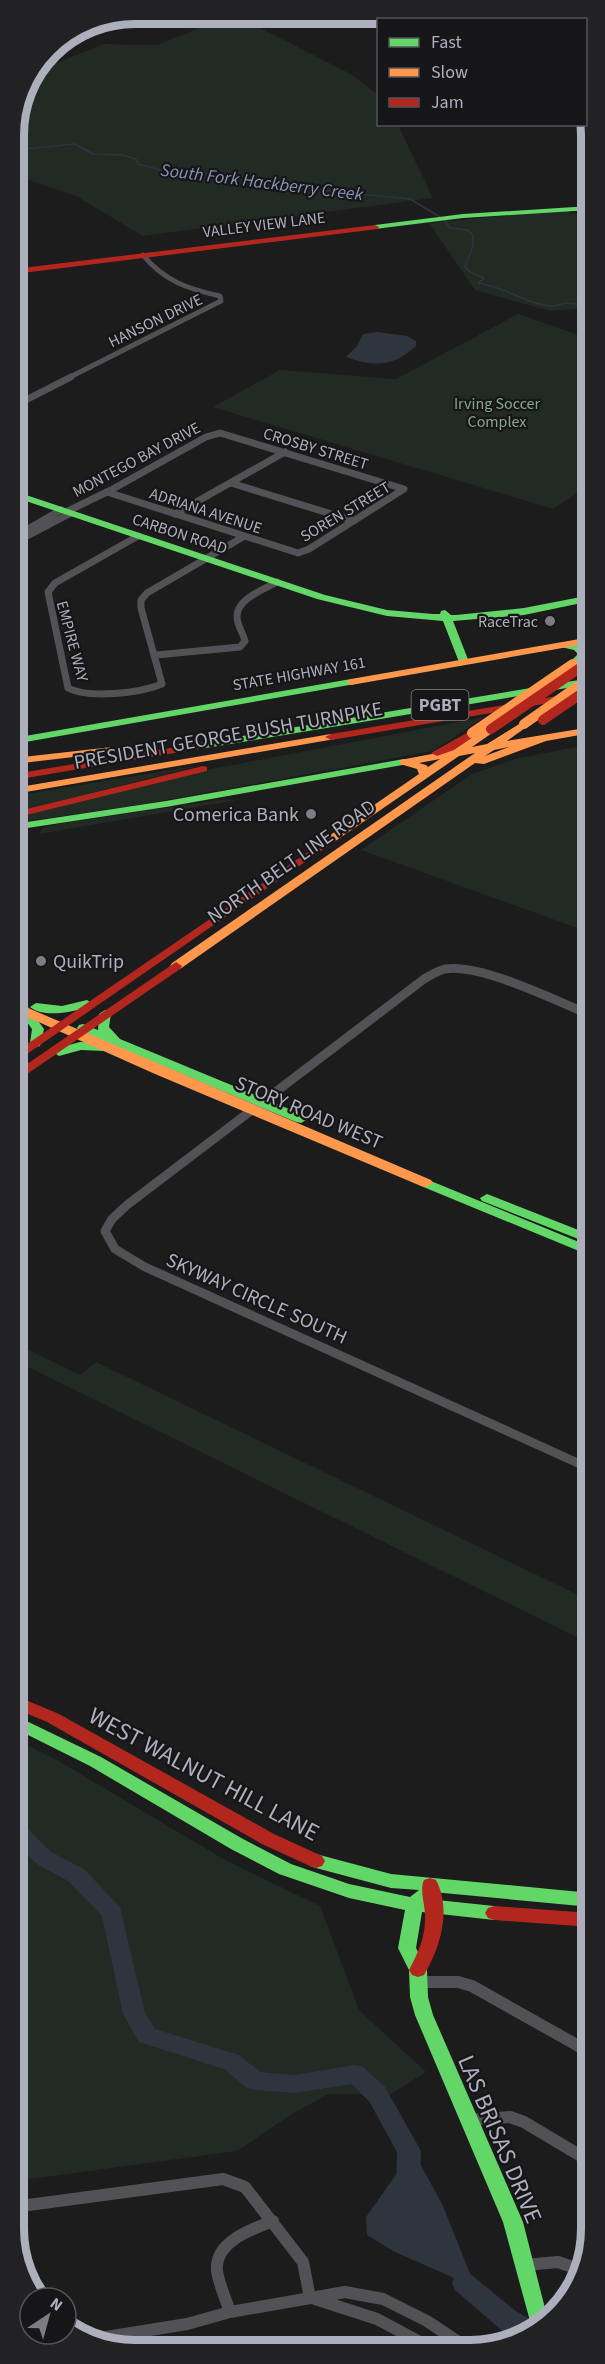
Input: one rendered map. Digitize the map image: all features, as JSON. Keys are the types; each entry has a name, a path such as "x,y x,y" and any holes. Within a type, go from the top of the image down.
{"main road":[{"name":"VALLEY VIEW LANE","path":"24,271 471,215 581,209"},
{"name":"CARBON ROAD","path":"24,497 206,559 371,610 503,616 581,599"},
{"name":"CARBON ROAD","path":"566,601 581,595"},
{"path":"445,615 464,662"},
{"name":"STATE HIGHWAY 161","path":"24,739 581,642"},
{"path":"564,645 581,650"},
{"path":"409,762 447,749 581,658"},
{"name":"NORTH BELT LINE ROAD","path":"24,1052 581,667"},
{"name":"PRESIDENT GEORGE BUSH TURNPIKE","path":"24,775 581,681"},
{"name":"NORTH BELT LINE ROAD","path":"24,1072 581,686"},
{"path":"559,735 542,730 543,720 581,694"},
{"name":"PRESIDENT GEORGE BUSH TURNPIKE","path":"24,789 581,695"},
{"path":"24,760 289,730"},
{"path":"24,825 581,732"},
{"path":"445,779 494,756 544,738"},
{"path":"24,812 310,741"},
{"path":"409,762 422,767 425,775"},
{"path":"336,836 353,842"},
{"path":"25,1008 62,1010 89,1004 103,997"},
{"path":"25,1008 39,1029 40,1035 36,1043"},
{"name":"STORY ROAD WEST","path":"25,1008 258,1106 581,1236"},
{"path":"48,1054 80,1046 109,1044 103,1028 105,1014"},
{"name":"STORY ROAD WEST","path":"258,1106 581,1247"},
{"name":"WEST WALNUT HILL LANE","path":"24,1705 53,1718 268,1839 313,1860 391,1881 581,1899"},
{"name":"WEST WALNUT HILL LANE","path":"24,1726 65,1745 258,1856 311,1880 350,1891 436,1907 581,1919"},
{"path":"414,1903 430,1885"},
{"path":"417,1976 429,1953 436,1907 430,1885"},
{"name":"LAS BRISAS DRIVE","path":"414,1903 407,1948 417,1976 424,2015 513,2222 538,2316"}],"street":[{"name":"HANSON DRIVE","path":"24,401 221,301 220,296 191,290 162,278 143,255"},
{"name":"CROSBY STREET","path":"220,433 404,489"},
{"name":"MONTEGO BAY DRIVE","path":"24,532 107,492 206,437 220,433"},
{"path":"175,514 285,452"},
{"path":"231,483 354,521"},
{"name":"SOREN STREET","path":"298,553 309,549 404,489"},
{"name":"ADRIANA AVENUE","path":"107,492 298,553"},
{"name":"MONTEGO BAY DRIVE","path":"24,537 66,512"},
{"name":"EMPIRE WAY","path":"138,536 55,583 48,592 68,688 76,693 158,686 163,681 156,655"},
{"path":"243,537 147,593 141,600 141,608 156,655 240,647 245,641 237,616 238,610 246,601 277,582"},
{"path":"258,1106 424,979 440,970 459,969 482,974 581,1011"},
{"name":"SKYWAY CIRCLE SOUTH","path":"258,1106 116,1214 105,1231 110,1244 119,1253 145,1267 581,1465"},
{"path":"417,1976 472,1986 581,2047"},
{"path":"468,2120 510,2117 524,2122 581,2156"},
{"path":"24,2206 223,2179 244,2187 303,2262 310,2298"},
{"path":"230,2312 217,2269 221,2252 236,2238 273,2221"},
{"path":"525,2265 558,2262 574,2268"},
{"path":"109,2337 187,2324 230,2312 345,2292 383,2299 427,2321 456,2340"},
{"path":"310,2298 345,2307 391,2324 418,2340"}],"green space":[{"path":"209,24 256,24 254,25 351,74 377,94 377,126 398,126 433,198 143,236 76,196 24,178 24,128 28,107 35,86 48,66 104,44 157,45"},
{"path":"567,210 570,214 581,214 581,309 550,311 475,290 429,223"},
{"name":"Irving Soccer Complex","path":"518,314 581,336 581,414 575,418 581,420 581,491 553,509 213,407 280,370 396,379"},
{"path":"485,717 433,751 150,803 24,822 24,815 212,769"},
{"path":"581,746 581,929 361,850 472,774 515,759"},
{"path":"202,765 24,810 24,794"},
{"path":"225,799 238,800 39,834 43,828 58,824"},
{"path":"24,1348 80,1375 96,1362 581,1596 581,1639 24,1365"},
{"path":"24,1744 57,1760 225,1860 320,1906 359,2010 426,2072 391,2094 328,2094 292,2114 237,2151 24,2180"}],"shaded area":[{"path":"377,332 407,336 416,341 416,346 399,358 383,363 346,357 357,346 363,334"},
{"path":"398,2123 443,2206 471,2276 510,2308 532,2320 516,2330 492,2305 452,2277 395,2252 367,2235 366,2217 400,2169 420,2177 386,2128"}],"waterway":[{"name":"South Fork Hackberry Creek","path":"24,149 75,144 93,154 122,155 136,159 138,164 172,173 237,175 279,186 410,199 440,217"},
{"name":"South Fork Hackberry Creek","path":"445,221 450,228 467,230 473,235 473,246 465,267 470,272 484,278 478,283 549,306 567,303 581,304"},
{"path":"24,1838 44,1858 76,1875 112,1913 134,2014 147,2036 231,2062 255,2081 295,2084 355,2074 377,2094 409,2151 408,2195"},
{"path":"464,2283 515,2326"}],"traffic: fast":[{"path":"375,227 463,216 581,209"},
{"path":"24,497 299,590 365,609 410,616 456,618 546,608 581,600"},
{"path":"445,613 464,662"},
{"path":"565,645 581,651"},
{"path":"573,664 581,658"},
{"path":"24,739 351,682"},
{"path":"200,746 581,683"},
{"path":"24,825 166,804 404,762"},
{"path":"36,1007 62,1010 87,1004"},
{"path":"24,1010 38,1029 36,1043"},
{"path":"105,1014 103,1028 115,1041"},
{"path":"83,1028 301,1119"},
{"path":"59,1052 80,1046 104,1047"},
{"path":"426,1183 581,1248"},
{"path":"487,1198 581,1236"},
{"path":"24,1725 76,1751 237,1844 302,1876 349,1891 397,1902 494,1913"},
{"path":"316,1861 391,1881 581,1899"},
{"path":"420,1897 415,1903 407,1948 418,1970 419,1997 424,2015 513,2222 537,2316"}],"traffic: slow":[{"path":"351,682 581,642"},
{"path":"472,733 573,664"},
{"path":"524,724 581,684"},
{"path":"176,966 524,724"},
{"path":"330,840 491,729"},
{"path":"404,762 581,732"},
{"path":"24,789 331,737"},
{"path":"480,762 544,738"},
{"path":"24,760 112,750"},
{"path":"406,763 422,767 425,775"},
{"path":"24,1010 160,1071 426,1183"}],"traffic: jam":[{"path":"24,271 375,227"},
{"path":"491,729 581,667"},
{"path":"543,720 581,694"},
{"path":"331,737 569,697"},
{"path":"437,753 450,748 472,733"},
{"path":"24,775 200,746"},
{"path":"24,813 203,769"},
{"path":"24,1052 330,840"},
{"path":"24,1072 176,966"},
{"path":"24,1705 53,1718 268,1839 316,1861"},
{"path":"418,1970 428,1950 433,1929 434,1907 430,1885"},
{"path":"494,1913 581,1919"}],"place":[{"name":"RaceTrac","path":"550,621"},
{"name":"Comerica Bank","path":"311,814"},
{"name":"QuikTrip","path":"41,961"}]}
